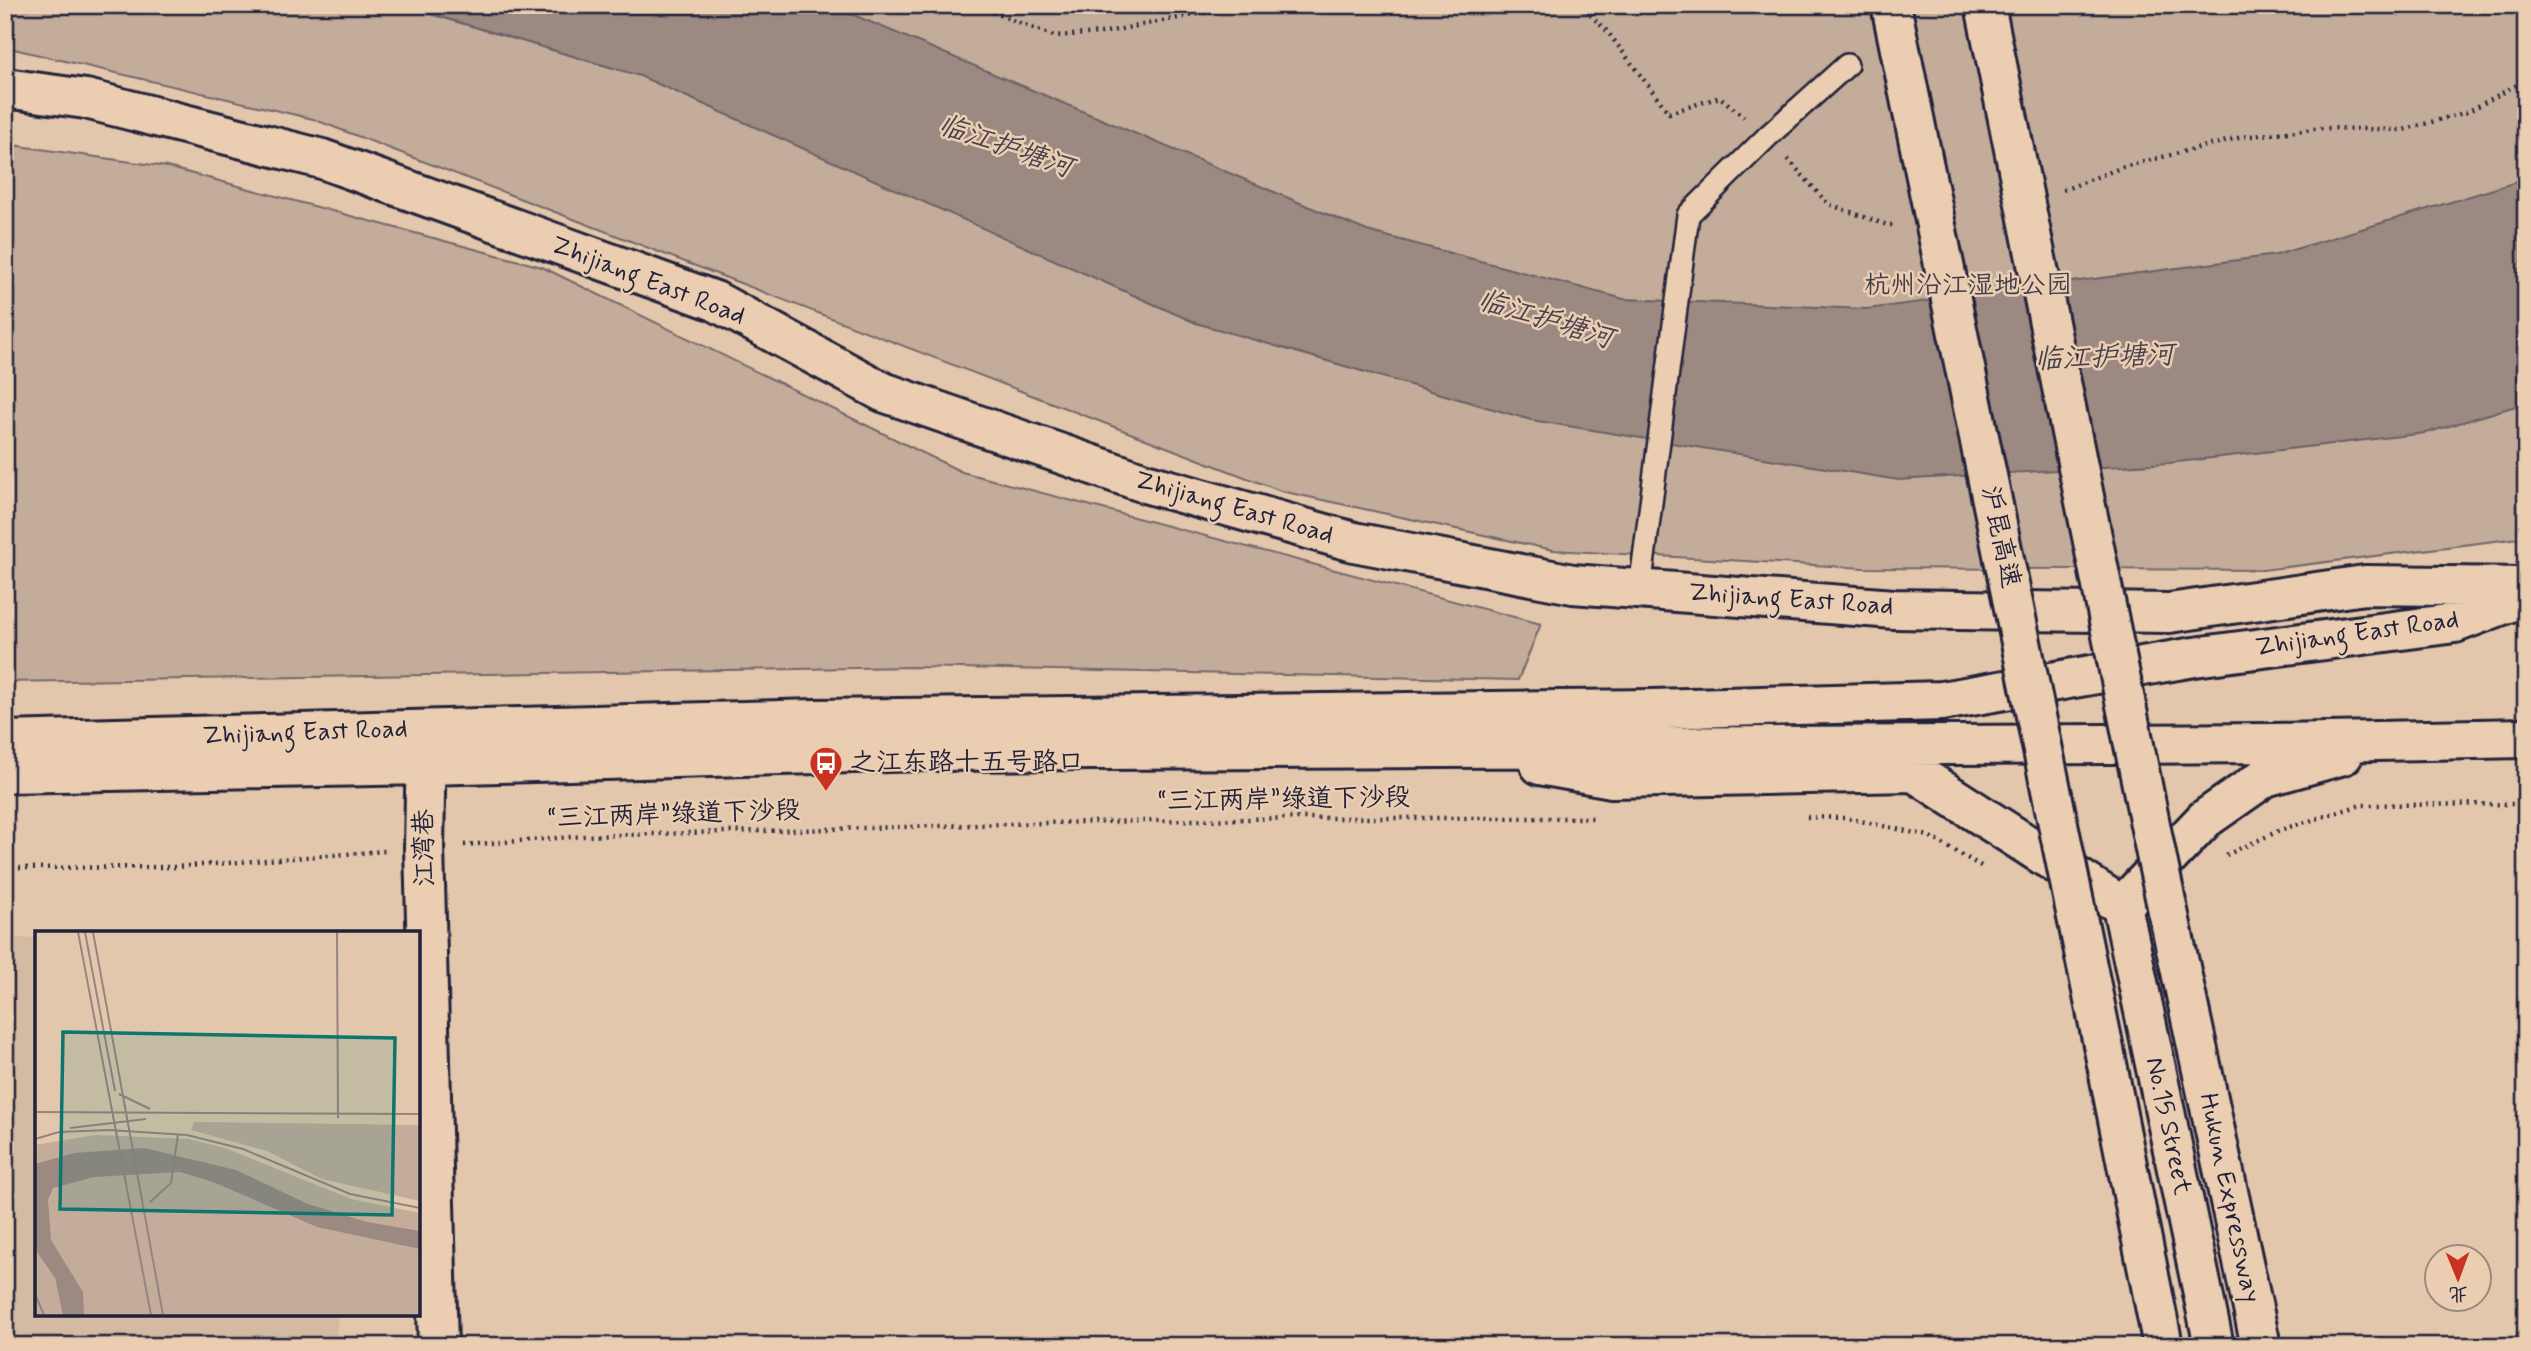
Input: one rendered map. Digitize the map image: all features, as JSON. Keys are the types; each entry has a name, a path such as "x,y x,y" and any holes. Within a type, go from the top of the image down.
{"main road":[{"name":"沪昆高速","path":"1891,5 2071,884 2162,1346"},
{"path":"1985,5 2159,869 2261,1346"},
{"name":"Zhijiang East Road","path":"5,88 86,99 322,159 715,301 883,392 1145,483 1354,542 1573,584 1894,608 2169,613 2365,585 2526,587"},
{"name":"Zhijiang East Road","path":"5,773 815,719 1639,709 1942,701 2194,657 2455,623 2526,596"},
{"name":"Zhijiang East Road","path":"5,741 926,751 2526,738"},
{"path":"1449,748 1612,778 1914,772 2122,906 2205,819 2265,777 2395,741"},
{"name":"江湾巷","path":"426,747 424,848 438,1346"},
{"name":"No.15 Street","path":"2122,906 2214,1346"}],"lane":[{"path":"1640,589 1688,215 1768,136 1847,65"}],"path":[{"path":"973,5 1054,36 1101,33 1244,5"},
{"path":"1354,5 1388,5"},
{"path":"2223,857 2283,829 2361,805 2526,804"},
{"name":"“三江两岸”绿道下沙段","path":"5,868 175,867 584,836 1299,818 1602,817"},
{"path":"1807,817 1847,818 1929,836 1987,869"}],"shaded area":[{"path":"5,938 35,938 35,1316 337,1316 337,1346 5,1346"}],"green space":[{"name":"杭州沿江湿地公园","path":"5,5 2526,5 2526,537 2263,570 1864,568 1553,550 1281,491 313,119 5,47"},
{"path":"5,144 167,167 542,267 962,472 1541,624 1518,680 913,667 5,682"}],"water":[{"name":"临江护塘河","path":"400,5 830,5 1367,231 1624,299 1867,309 2276,255 2526,179 2526,403 2426,433 2169,463 1898,480 1531,420 1196,323 640,76"}],"place":[{"name":"之江东路十五号路口","path":"826,793"}]}
